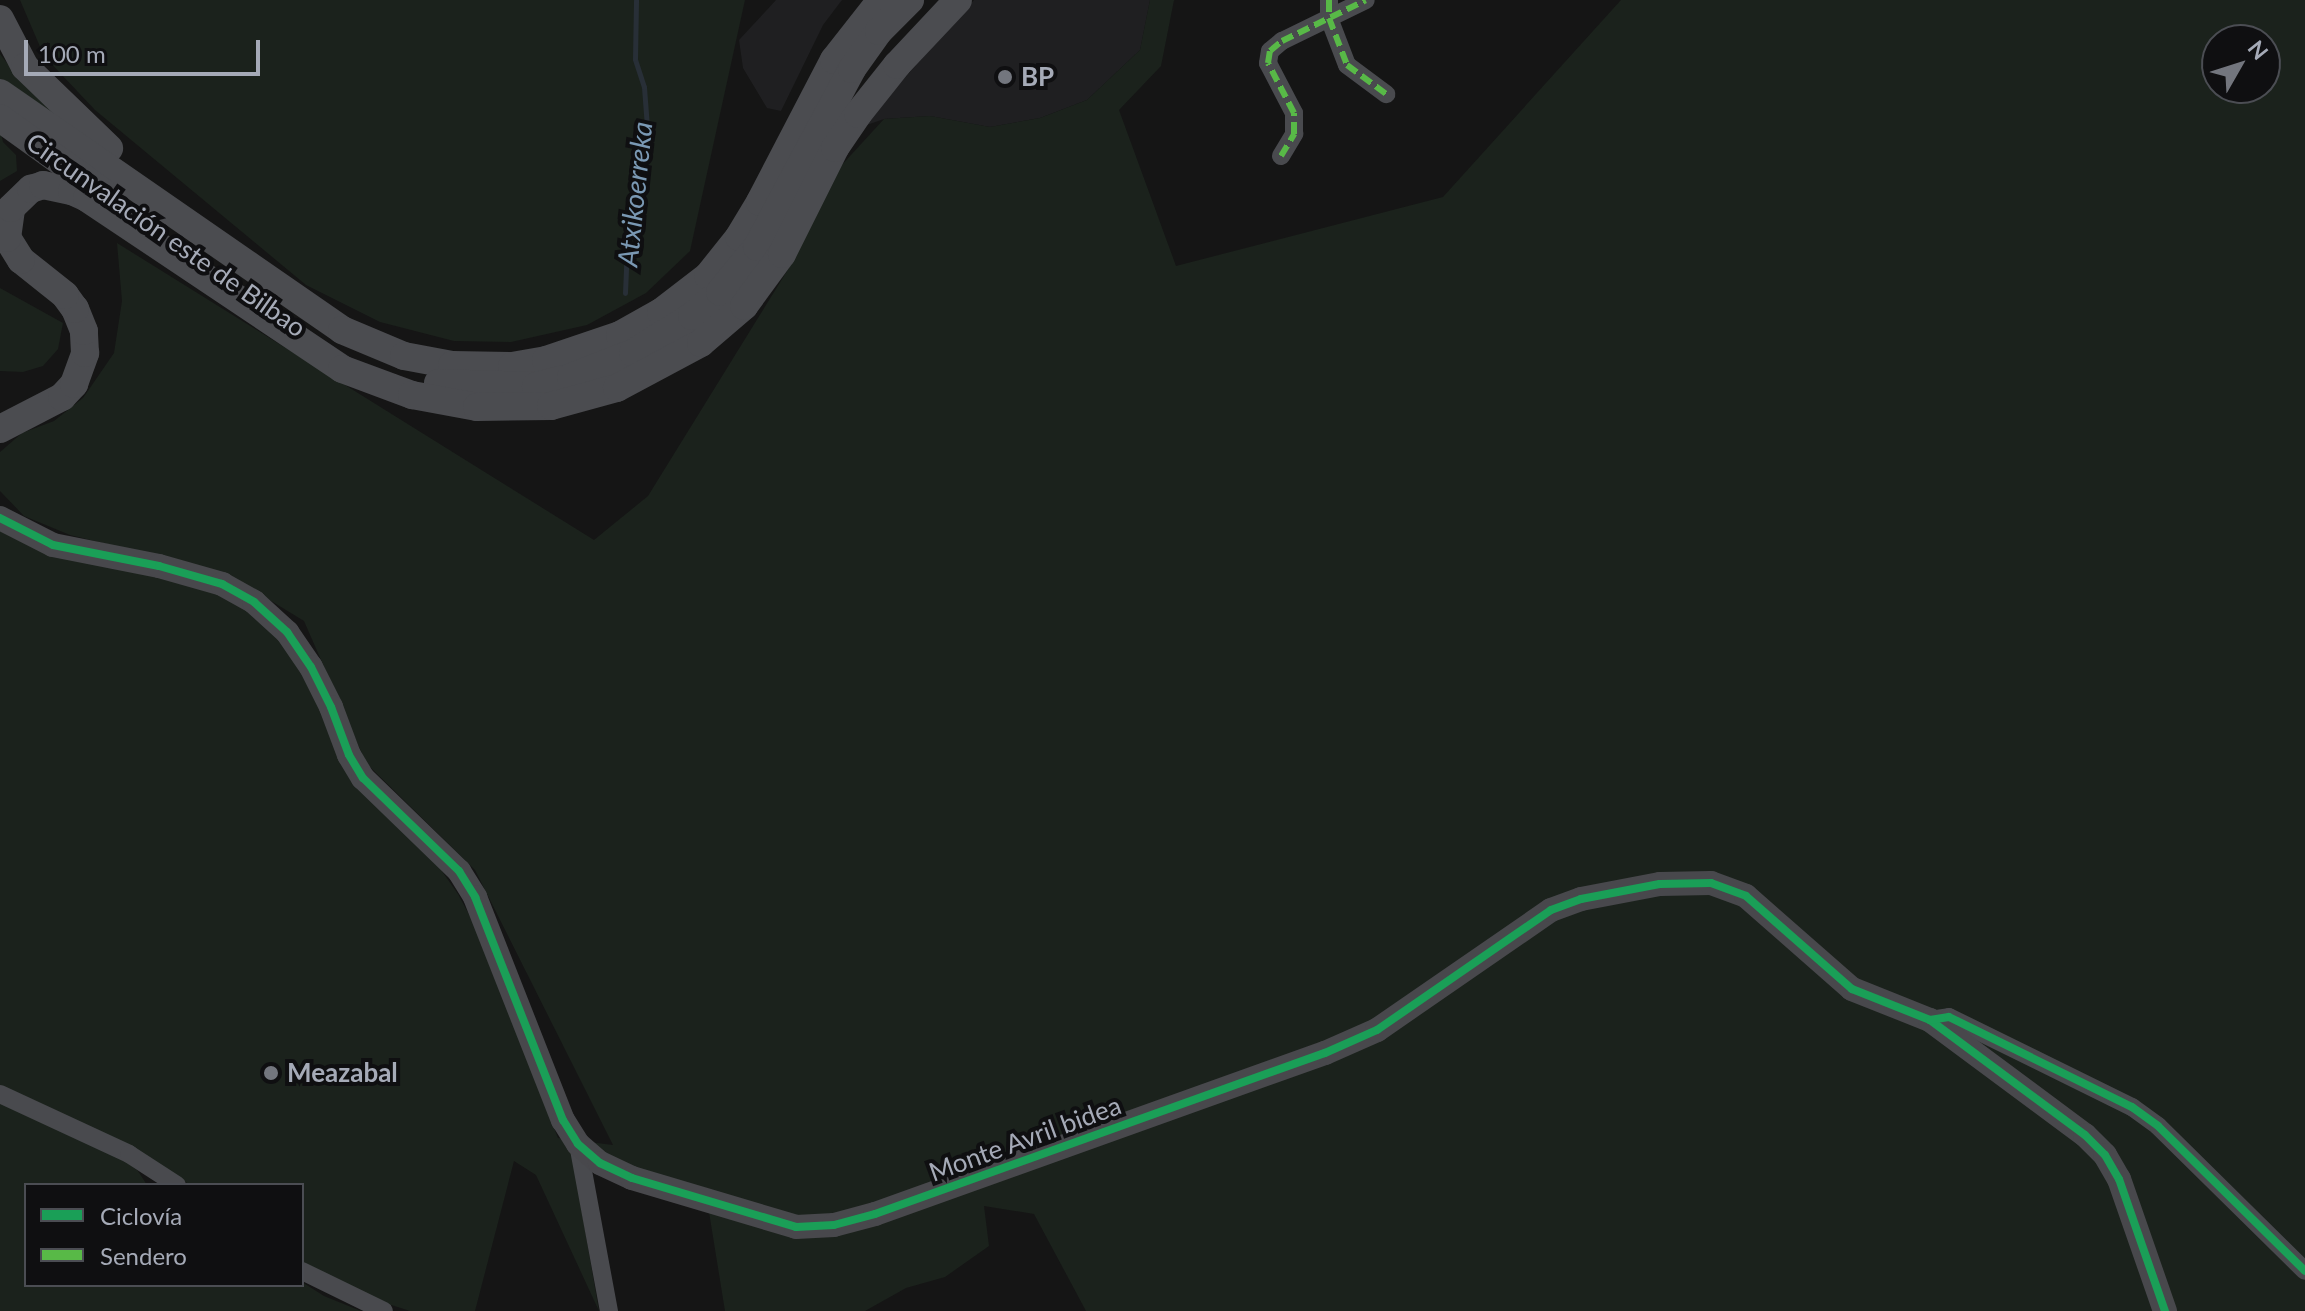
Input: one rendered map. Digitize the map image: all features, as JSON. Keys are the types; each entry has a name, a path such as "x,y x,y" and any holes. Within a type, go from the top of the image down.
{"main road":[{"name":"Circunvalación este de Bilbao","path":"0,93 44,120 226,252 342,330 377,347 430,361 452,365 512,366 546,360 620,335 661,312 708,276 739,237 834,60 881,0"},
{"name":"Circunvalación este de Bilbao","path":"0,118 227,281 315,340 355,359 424,381 464,387 536,386 633,353 692,316 737,274 777,213 852,69 879,31 910,0"},
{"path":"0,429 62,397 74,384 85,353 84,331 75,309 65,295 21,260 7,238 7,219 18,198 43,185 72,191 342,369 412,395 477,407 551,406 603,394 674,361 701,343 744,306 782,254 835,148 858,114 897,65 958,0"},
{"path":"0,19 25,67 50,94 226,252"},
{"path":"181,261 227,281"}],"street":[{"path":"1281,156 1294,134 1294,113 1268,63 1270,51 1329,9 1366,0"},
{"path":"1329,9 1347,65 1386,94"},
{"name":"Monte Avril bidea","path":"0,518 53,545 159,566 222,584 254,602 287,632 311,667 331,707 349,755 363,778 459,871 475,897 563,1120 578,1144 600,1163 632,1178 796,1227 834,1225 875,1214 1325,1053 1377,1030 1551,910 1581,899 1660,884 1711,883 1746,896 1852,989 1930,1020 2085,1135 2105,1155 2119,1179 2165,1311"},
{"path":"1930,1020 1949,1017 2132,1107 2158,1126 2305,1271"},
{"path":"0,1094 129,1154 174,1183"},
{"path":"578,1144 609,1311"},
{"path":"304,1272 384,1311"}],"shaded area":[{"path":"20,0 745,0 690,251 646,293 587,325 511,342 454,341 380,322 306,285 95,110 44,56"},
{"path":"776,0 842,0 823,25 781,111 767,108 743,68 739,40"},
{"name":"BP","path":"974,0 1150,0 1140,50 1087,100 1040,118 990,127 930,116 884,119 861,127"},
{"path":"1150,0 1174,0 1161,66 1119,110 1176,266 1443,197 1621,0 2305,0 2305,1311 1086,1311 1034,1214 984,1206 989,1246 945,1277 906,1288 865,1311 725,1311 709,1212 572,1154 599,1311 536,1175 514,1161 475,1311 410,1311 379,1301 304,1263 304,1183 187,1183 166,1169 0,1087 0,525 232,595 283,640 322,701 458,894 473,922 558,1138 613,1145 475,870 366,763 304,621 225,573 70,535 24,516 0,491 0,452 22,433 54,421 83,398 114,353 122,301 117,243 594,540 648,496 792,263 839,168 884,119 930,116 990,127 1040,118 1087,100 1140,50"},
{"path":"0,54 25,86 62,121 0,80"},
{"path":"0,130 3,142 16,155 17,171 0,181"},
{"path":"0,288 63,323 58,349 43,366 23,372 0,371"},
{"path":"0,1101 120,1157 138,1171 146,1183 24,1183 24,1287 304,1287 304,1283 324,1296 361,1311 0,1311"}],"waterway":[{"name":"Atxikoerreka","path":"625,293 627,245 647,127 644,87 635,59 636,0"}],"marked path":[{"path":"1329,0 1329,18 1347,65 1386,94"},
{"path":"1281,156 1294,134 1294,113 1268,63 1270,51 1282,41 1366,0"}],"cycle path":[{"path":"0,518 53,545 159,566 222,584 254,602 287,632 311,667 331,707 349,755 363,778 459,871 475,897 563,1120 578,1144 600,1163 632,1178 796,1227 834,1225 875,1214 1325,1053 1377,1030 1551,910 1581,899 1660,884 1711,883 1746,896 1852,989 1930,1020 2085,1135 2105,1155 2119,1179 2165,1311"},
{"path":"1930,1020 1949,1017 2132,1107 2158,1126 2305,1271"}],"place":[{"name":"BP","path":"1005,77"},
{"name":"Meazabal","path":"271,1073"}]}
